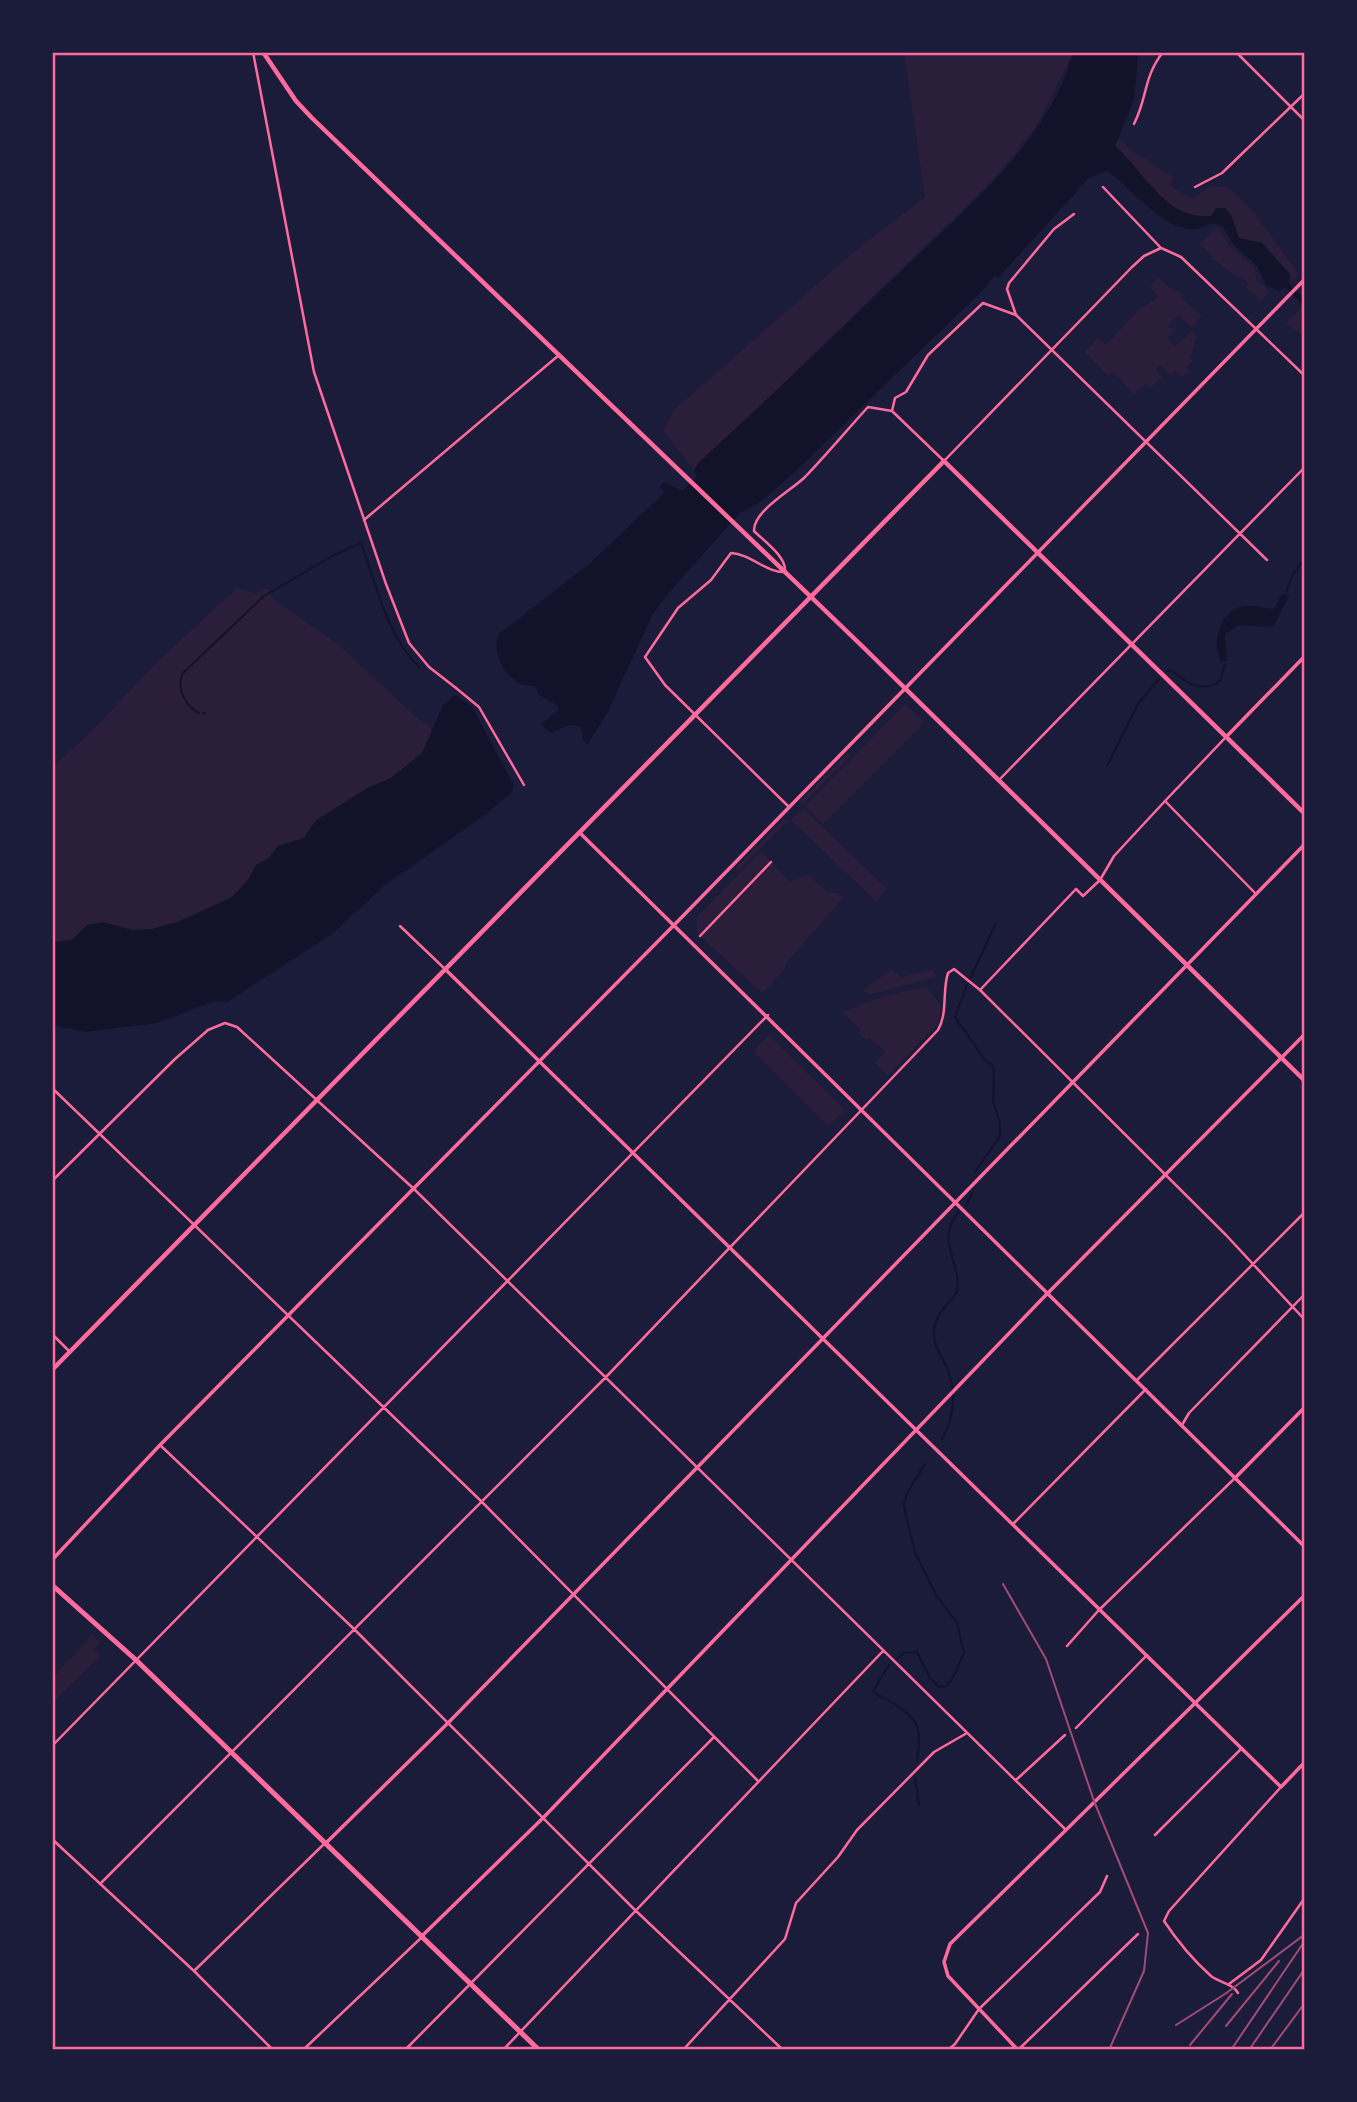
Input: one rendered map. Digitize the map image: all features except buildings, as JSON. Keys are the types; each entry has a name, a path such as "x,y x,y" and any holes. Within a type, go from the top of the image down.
{"highway":[{"path":"52,1585 136,1660 539,2049"}],"main road":[{"path":"263,52 296,100 811,597 1304,1080"},
{"path":"52,1370 944,461 1304,813"}],"street":[{"path":"253,52 314,372 409,643 429,667 479,707 524,785"},
{"path":"1134,124 1144,104 1147,77 1163,52"},
{"path":"1236,52 1304,120"},
{"path":"1195,187 1222,173 1304,94"},
{"path":"1103,187 1161,247 1181,257 1304,375"},
{"path":"1016,315 1007,289 1009,283 1054,229 1074,214"},
{"path":"789,807 665,685 645,657 678,608 711,579 727,556 736,553 776,572 785,572 785,565 779,556 754,531 755,523 775,501 805,477 868,407 892,411 944,461 1132,267 1144,256 1161,247"},
{"path":"52,1560 160,1445 674,926 1304,280"},
{"path":"892,411 895,398 906,392 928,355 983,303 1016,315 1267,560"},
{"path":"364,520 559,355"},
{"path":"999,780 1304,468"},
{"path":"980,990 1076,889 1083,896 1101,880 1114,856 1304,657"},
{"path":"1166,801 1256,894"},
{"path":"580,833 1304,1546"},
{"path":"194,1970 449,1722 1304,845"},
{"path":"700,936 771,862"},
{"path":"400,926 634,1153 822,1341 1014,1523 1281,1787"},
{"path":"100,1884 606,1377 938,1030 942,1020 948,972 954,970 980,990 1071,1084 1226,1235 1304,1319"},
{"path":"52,1746 768,1016"},
{"path":"52,1181 175,1059 219,1023 230,1023 246,1034 414,1189 1065,1829"},
{"path":"303,2049 543,1818 1048,1293 1304,1035"},
{"path":"52,1088 481,1501 757,1780"},
{"path":"1137,1380 1304,1213"},
{"path":"1182,1425 1189,1413 1304,1295"},
{"path":"52,1334 70,1352"},
{"path":"1014,1523 1146,1389"},
{"path":"1067,1646 1098,1611 1304,1408"},
{"path":"160,1445 353,1628 635,1910 783,2049"},
{"path":"1139,1934 1018,2049 948,1976 944,1962 945,1955 959,1933 1304,1596"},
{"path":"503,2049 883,1651"},
{"path":"1076,1728 1147,1655"},
{"path":"683,2049 785,1939 796,1903 838,1857 857,1830 934,1752 967,1733"},
{"path":"1015,1780 1065,1735"},
{"path":"405,2049 713,1738"},
{"path":"1155,1835 1241,1749"},
{"path":"1238,1993 1229,1984 1214,1979 1192,1959 1164,1921 1169,1911 1304,1763"},
{"path":"52,1839 194,1970 274,2049"},
{"path":"948,2049 955,2044 979,2009 1100,1892 1107,1876"},
{"path":"1229,1984 1261,1960 1304,1899"}],"shaded area":[{"path":"904,53 1073,53 1036,127 991,182 694,470 663,430 674,410 856,250 925,197"},
{"path":"1073,53 1138,53 1134,99 1115,146 1157,193 1181,211 1211,216 1216,208 1225,208 1232,217 1239,238 1262,243 1290,275 1288,283 1304,298 1304,306 1285,287 1279,291 1266,285 1257,266 1233,244 1223,226 1212,223 1198,229 1170,223 1107,171 1089,178 999,277 994,276 984,289 803,464 762,501 739,514 672,589 654,612 607,713 588,744 582,740 579,726 569,725 550,733 541,724 558,711 558,706 539,695 535,686 518,682 504,670 497,653 498,635 589,564 664,493 660,486 664,482 682,491 697,477 694,470 698,463 1000,175 1044,117 1061,86"},
{"path":"1117,140 1123,140 1126,146 1174,178 1169,185 1193,199 1209,186 1228,187 1256,215 1300,276 1291,281 1290,274 1262,243 1239,238 1229,212 1195,218 1170,205 1115,146"},
{"path":"1218,227 1230,247 1254,267 1257,281 1270,292 1261,301 1246,287 1249,284 1242,276 1239,278 1212,259 1213,256 1199,244"},
{"path":"1158,277 1170,288 1184,294 1182,298 1202,317 1197,320 1198,324 1191,327 1179,316 1168,325 1175,331 1167,338 1175,346 1192,331 1197,336 1190,358 1193,361 1185,368 1189,372 1181,377 1175,371 1170,375 1160,365 1155,370 1162,377 1150,388 1145,384 1134,394 1114,372 1109,376 1085,352 1099,338 1106,345 1137,311 1159,297 1150,286"},
{"path":"1304,306 1304,335 1285,324"},
{"path":"237,588 255,593 268,588 272,598 339,645 417,718 430,726 432,734 422,753 391,778 367,788 316,821 304,838 278,846 269,858 256,865 248,880 232,897 178,922 152,929 132,930 102,922 87,925 72,940 53,942 53,767 96,727 155,664"},
{"path":"1282,594 1289,596 1273,627 1240,625 1225,634 1227,661 1221,662 1217,638 1226,616 1244,606 1274,609"},
{"path":"455,695 472,707 514,785 512,792 486,814 384,886 332,934 227,1002 215,1001 157,1023 85,1032 53,1025 53,942 72,940 87,925 103,922 132,930 152,929 178,922 232,897 248,880 256,865 269,858 278,846 304,838 315,821 367,788 391,778 422,753 443,705"},
{"path":"905,704 924,723 823,824 805,806"},
{"path":"847,753 851,756 803,804 800,801"},
{"path":"803,808 887,889 876,901 791,820"},
{"path":"784,818 787,821 738,871 735,868"},
{"path":"761,851 789,881 809,875 827,892 838,893 843,898 762,993 697,933 697,917"},
{"path":"891,969 901,977 933,970 936,977 869,995 863,991"},
{"path":"926,987 941,1006 938,1024 888,1075 875,1063 885,1052 869,1037 866,1040 858,1033 861,1030 842,1012 881,997"},
{"path":"769,1035 845,1110 828,1126 753,1051"},
{"path":"92,1635 100,1642 94,1649 101,1655 53,1702 53,1677"}],"waterway":[{"path":"199,713 183,696 180,684 183,673 264,596 334,555 361,543 391,625 419,667"},
{"path":"1286,593 1292,576 1304,559"},
{"path":"1167,671 1171,670 1194,685 1207,686 1220,681 1225,664"},
{"path":"1107,766 1138,704 1159,679"},
{"path":"971,977 996,923"},
{"path":"967,985 955,1017 984,1059 994,1067 993,1102 1000,1122 1000,1136 975,1172"},
{"path":"966,1206 972,1193"},
{"path":"942,1439 951,1416 953,1392 950,1376 937,1349 934,1327 941,1312 957,1292 949,1232 959,1212"},
{"path":"897,1659 904,1653 917,1652 930,1678 939,1687 946,1686 953,1678 964,1653 957,1623 936,1595 915,1552 907,1520 904,1505 907,1493 925,1464"},
{"path":"889,1665 873,1691 902,1709 914,1721 919,1733 917,1762"},
{"path":"915,1778 919,1805"}],"railway":[{"path":"1003,1584 1046,1659 1094,1801 1148,1933 1144,1971 1109,2050"},
{"path":"1176,2025 1225,1994 1304,1935"},
{"path":"1231,2050 1304,1942"},
{"path":"1226,2026 1279,1961"},
{"path":"1249,2050 1304,1970"},
{"path":"1190,2045 1232,1994"},
{"path":"1270,2050 1304,2004"}]}
